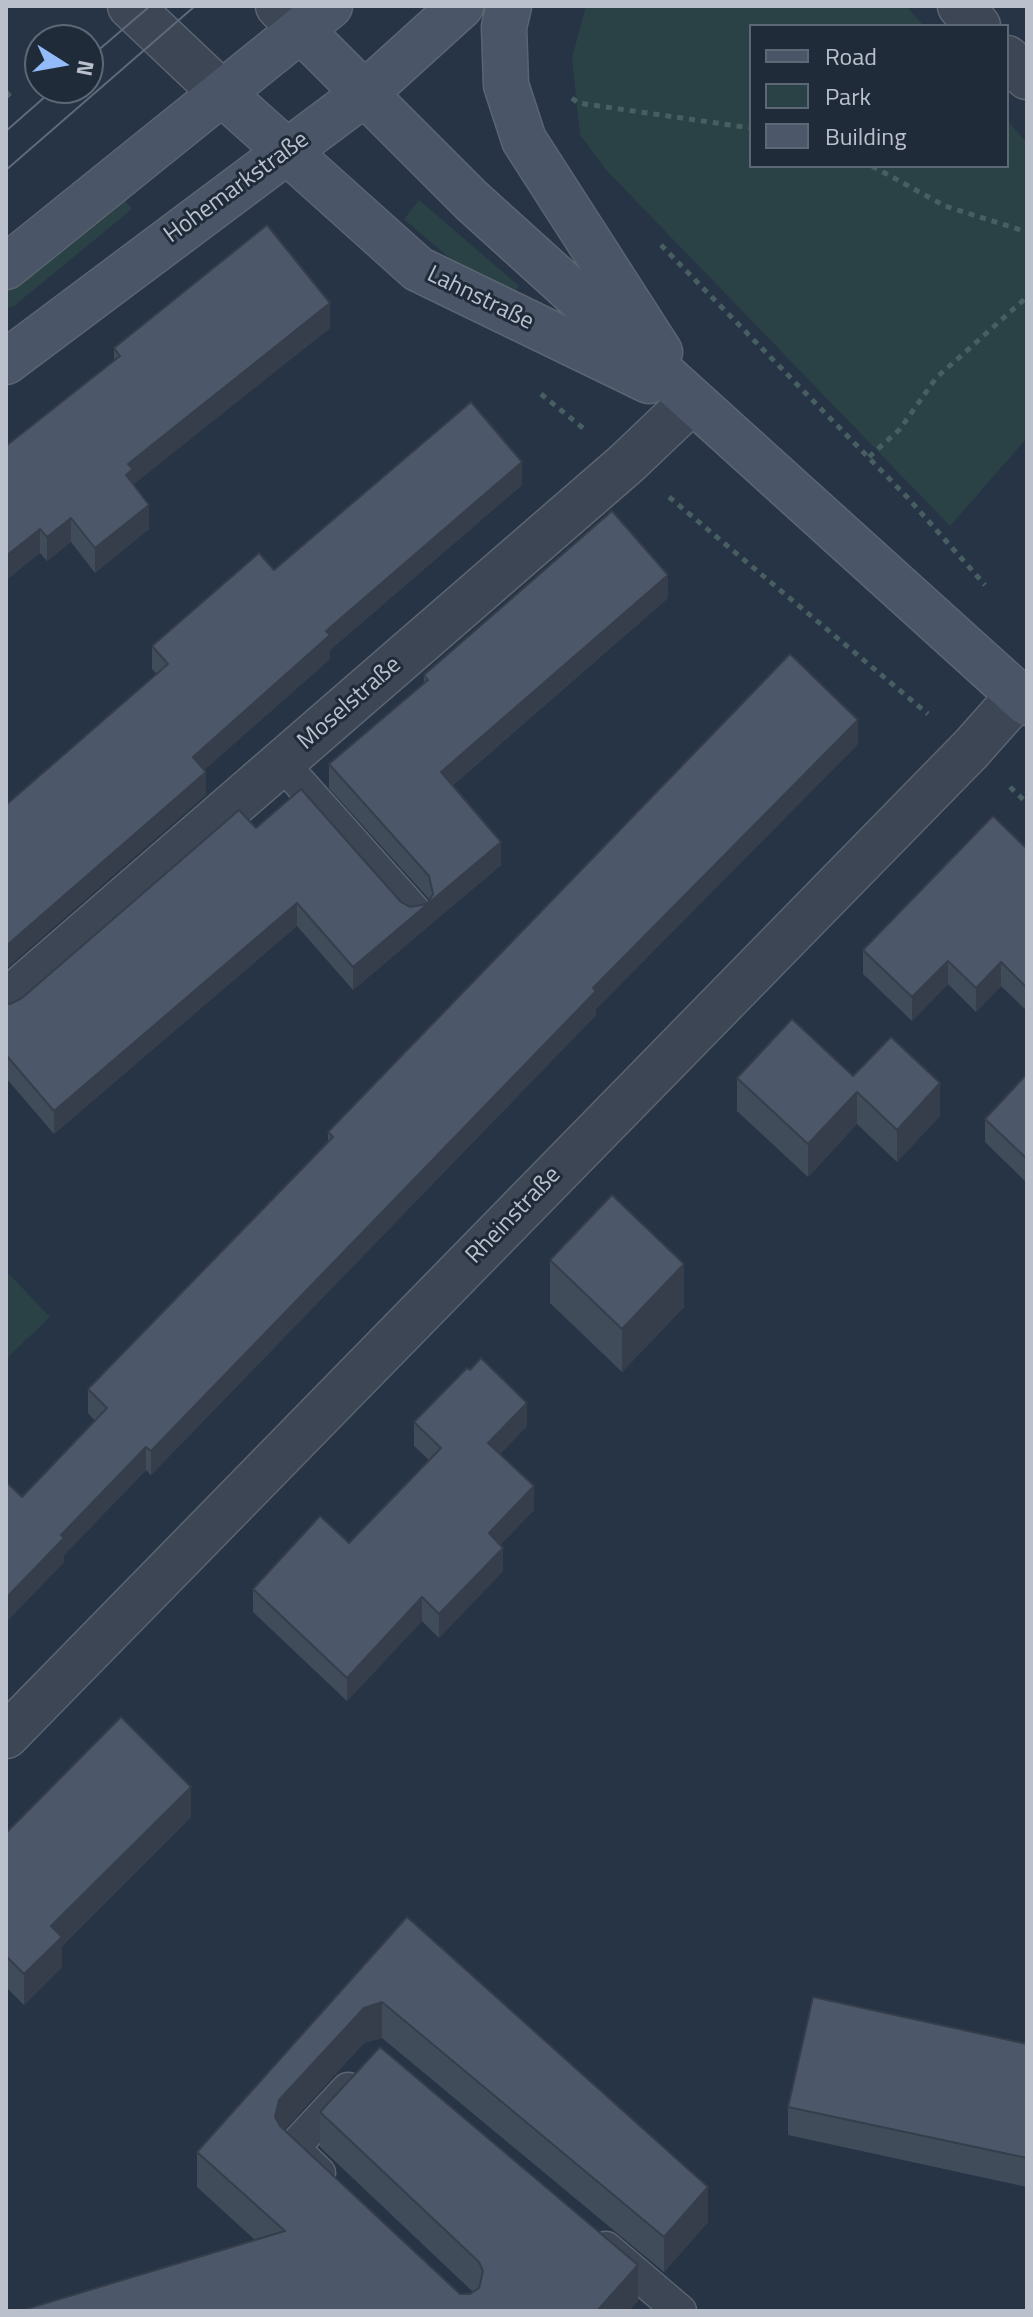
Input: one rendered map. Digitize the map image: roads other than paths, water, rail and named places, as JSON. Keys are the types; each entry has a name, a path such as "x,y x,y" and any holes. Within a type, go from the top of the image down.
{"street":[{"path":"130,6 224,95"},
{"name":"Hohemarkstraße","path":"6,362 175,232 364,94 461,6"},
{"name":"Lahnstraße","path":"509,6 504,27 506,85 524,140 691,402"},
{"path":"960,6 976,24"},
{"path":"6,267 224,95 303,14"},
{"name":"Lahnstraße","path":"303,14 364,94 472,201 1023,699"},
{"path":"1009,60 1027,77"},
{"name":"Lahnstraße","path":"224,95 290,150 418,269 691,402"},
{"name":"Moselstraße","path":"6,1002 627,463 691,402"},
{"name":"Rheinstraße","path":"6,1736 1023,699"}],"lane":[{"path":"282,763 415,912"},
{"path":"339,2192 293,2148 367,2068"},
{"path":"580,2226 680,2311"}],"tram line":[{"path":"104,45 150,6"},
{"path":"6,170 195,6"},
{"path":"6,131 37,104"}]}
